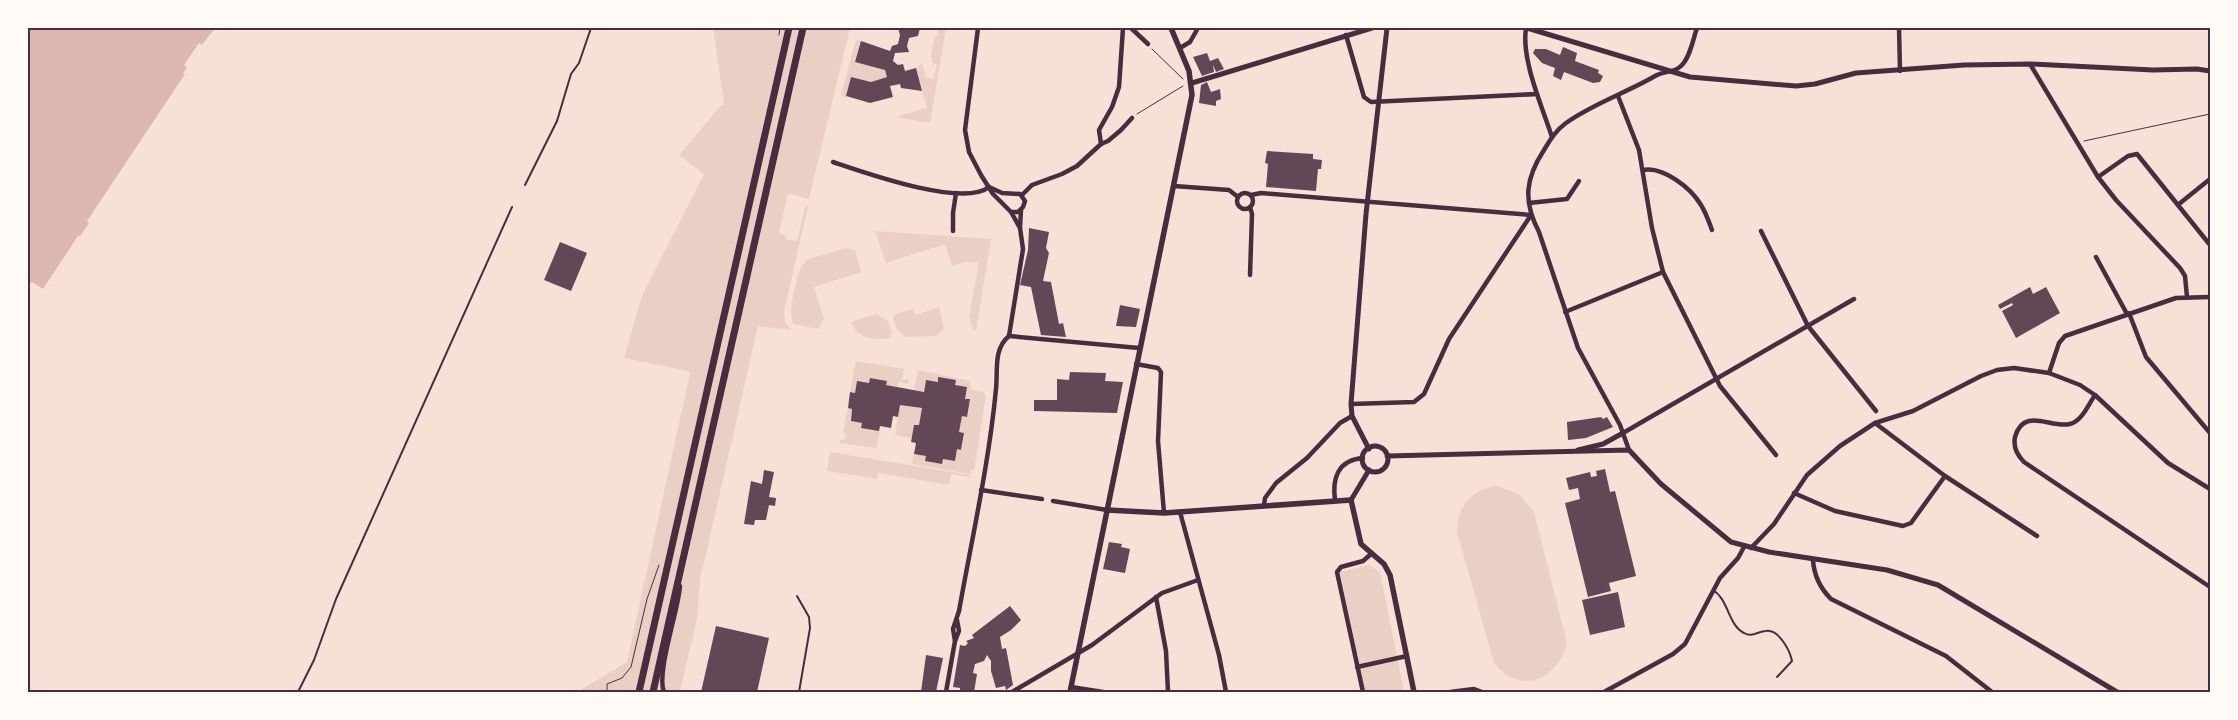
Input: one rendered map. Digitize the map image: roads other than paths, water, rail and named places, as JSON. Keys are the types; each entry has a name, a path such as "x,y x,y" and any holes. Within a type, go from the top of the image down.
{"main road":[{"path":"639,692 789,28"},
{"path":"653,692 803,28"},
{"path":"1070,690 1192,95 1180,48 1171,28"},
{"path":"1107,510 1164,513 1351,500 1359,540 1371,554 1384,564 1390,575 1414,692"}],"street":[{"path":"978,28 966,138 972,159 993,194 1005,203 1020,228"},
{"path":"1101,144 1099,130 1112,108 1119,88 1123,28"},
{"path":"1131,28 1148,44"},
{"path":"1180,48 1190,42 1198,28"},
{"path":"1188,83 1372,28"},
{"path":"1369,448 1352,416 1351,404 1368,202 1387,28"},
{"path":"1552,137 1537,94 1525,44 1526,28 1697,78 1796,86 1815,84 1856,73 1964,65 2030,64 2210,71"},
{"path":"1697,28 1686,60 1673,71 1658,74 1567,122 1552,137 1533,169 1529,181 1531,215 1539,232 1581,356 1623,433 1629,450 1649,473 1725,538 1744,547 1813,560 1887,570 1938,585 1972,603 2117,692"},
{"path":"1899,28 1900,70"},
{"path":"1346,35 1364,97 1371,102 1379,100 1537,94"},
{"path":"2030,64 2098,177 2112,195 2180,268 2185,276 2187,298"},
{"path":"1618,96 1639,150 1652,228 1663,272 1717,380 1776,455"},
{"path":"1022,195 1032,185 1062,174 1076,166 1101,144 1108,142 1132,118"},
{"path":"2098,177 2128,156 2137,154 2210,245"},
{"path":"833,162 890,181 956,193 980,193 989,187"},
{"path":"1643,170 1654,171 1672,179 1692,194 1701,205 1712,230"},
{"path":"2179,204 2210,179"},
{"path":"1529,203 1567,199 1579,181"},
{"path":"1174,186 1229,190 1238,197 1240,207 1250,207"},
{"path":"989,187 1002,193 1012,192 1022,195"},
{"path":"1005,203 1007,195 1012,192"},
{"path":"1238,197 1244,192 1251,195 1261,193 1531,215"},
{"path":"953,231 956,193"},
{"path":"946,692 955,641 959,631 957,620 981,490 996,387 996,364 1000,345 1009,336 1023,249 1020,228 1021,210 1025,204 1022,195"},
{"path":"1250,275 1252,214 1250,207 1253,203 1251,195"},
{"path":"1012,212 1021,210"},
{"path":"1351,404 1414,402 1424,394 1449,339 1531,215"},
{"path":"1761,231 1808,326 1876,410"},
{"path":"2096,257 2128,314 2146,357 2210,433"},
{"path":"1566,312 1663,272"},
{"path":"2049,373 2058,343 2065,336 2176,298 2210,297"},
{"path":"1573,452 1603,444 1717,380 1854,299"},
{"path":"1009,336 1139,348"},
{"path":"1136,364 1158,368 1161,372 1158,441 1164,513"},
{"path":"1751,548 1774,524 1806,475 1830,454 1875,423 1912,410 1981,376 1998,370 2014,368 2049,373 2068,379 2095,395 2168,464 2210,489"},
{"path":"2095,395 2079,419 2069,425 2037,420 2023,424 2017,432 2014,443 2018,456 2024,462 2210,587"},
{"path":"1264,505 1265,498 1276,483 1307,458 1340,423 1352,416"},
{"path":"1875,423 1945,476 2037,536"},
{"path":"1369,448 1380,448 1387,456"},
{"path":"1369,448 1363,458 1364,465 1369,470 1377,472 1385,468 1387,456"},
{"path":"1387,456 1629,450"},
{"path":"1335,500 1334,480 1348,461 1363,458"},
{"path":"1351,500 1369,470"},
{"path":"1794,493 1835,511 1903,526 1911,524 1945,476"},
{"path":"981,490 1042,499"},
{"path":"1054,501 1107,510"},
{"path":"1180,512 1219,655 1226,692"},
{"path":"1604,692 1679,650 1688,638 1714,590 1744,547"},
{"path":"1362,692 1338,572 1341,567 1363,561 1371,554"},
{"path":"1813,560 1814,573 1818,584 1831,599 1946,656 1992,692"},
{"path":"664,692 662,677 679,602 681,569"},
{"path":"1012,692 1078,654 1167,590 1198,580"},
{"path":"1156,597 1166,651 1168,692"},
{"path":"1357,667 1407,656"},
{"path":"1450,692 1474,689 1482,692"},
{"path":"1070,690 1103,692"}],"lane":[{"path":"525,185 557,121 571,74 579,63 591,28"},
{"path":"298,692 314,660 339,591 512,207"},
{"path":"1714,590 1721,595 1736,626 1743,633 1754,635 1766,631 1772,632 1780,638 1791,654 1792,661 1777,677"},
{"path":"797,596 809,617 810,628 799,692"}]}
